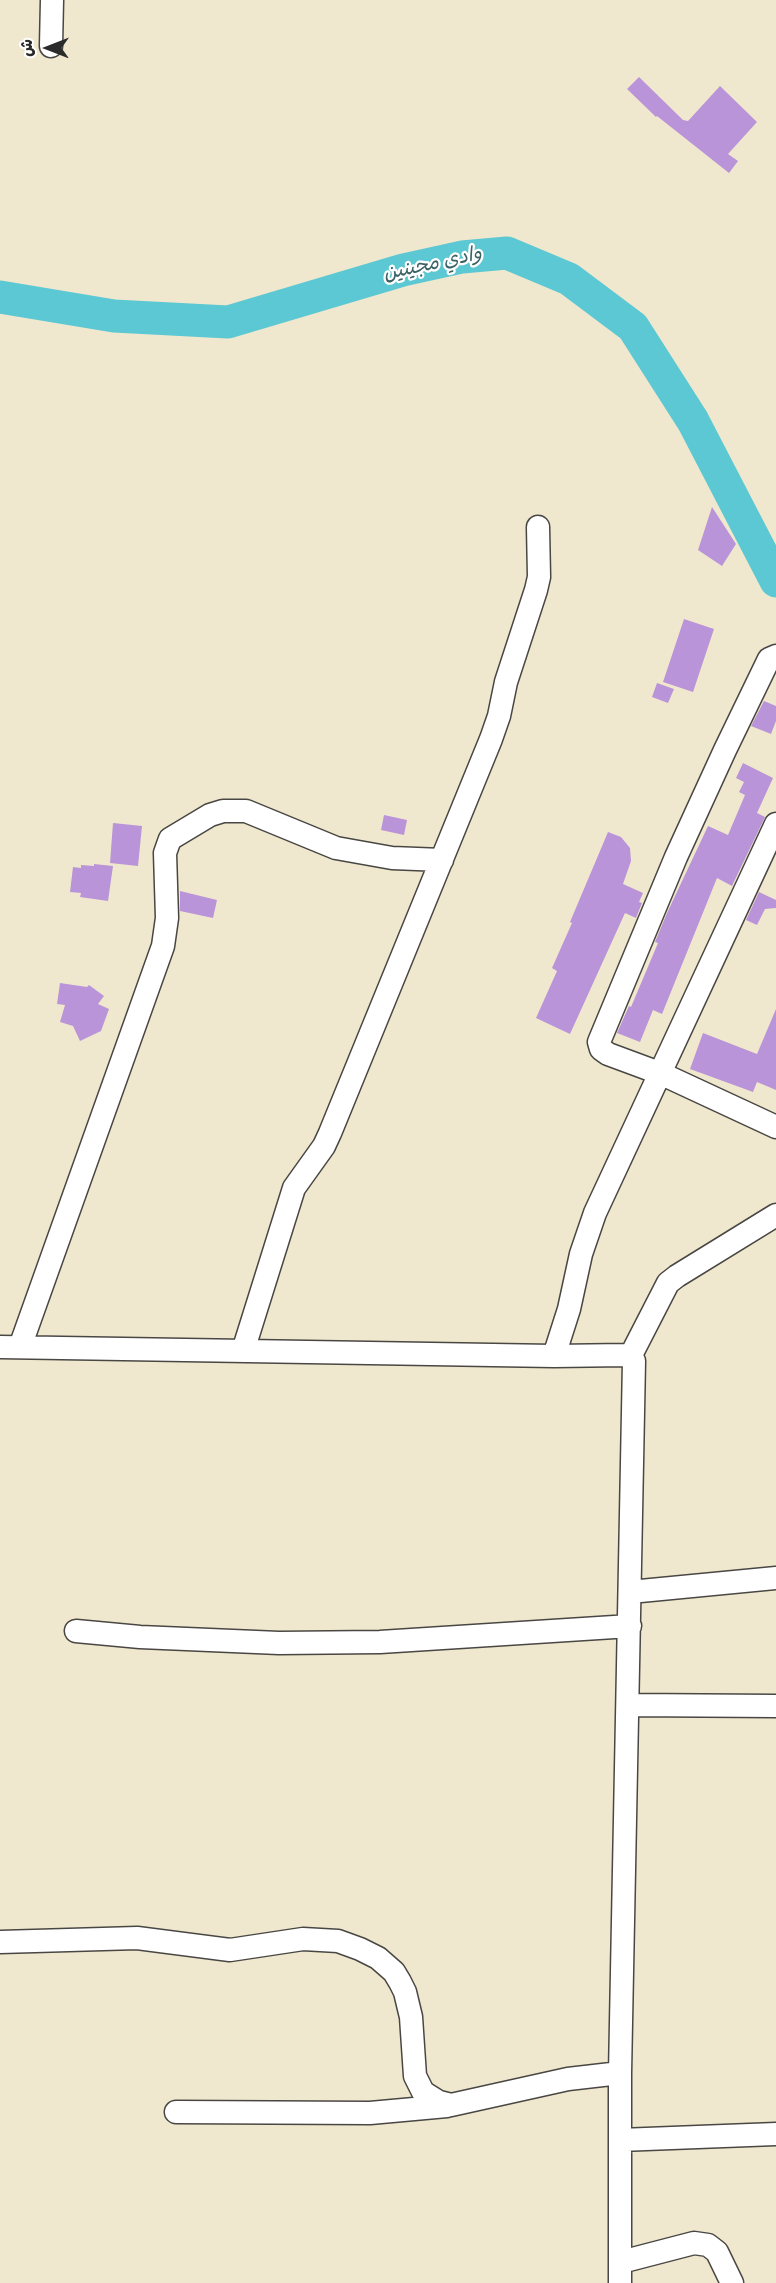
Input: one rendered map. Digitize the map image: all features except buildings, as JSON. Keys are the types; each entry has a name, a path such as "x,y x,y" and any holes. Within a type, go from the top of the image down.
{"street":[{"path":"51,46 52,0"},
{"path":"243,1351 294,1188 324,1146 330,1133 492,739 506,682 537,590 538,527"},
{"path":"776,656 769,658 725,750 676,857 600,1036 601,1049 608,1054 662,1074 776,1128"},
{"path":"442,860 382,856 336,848 246,811 233,810 210,816 170,839 165,853 167,918 163,946 10,1347 554,1356 626,1355 634,1361 620,2073 620,2273 694,2242 708,2245 717,2252 732,2283"},
{"path":"554,1356 595,1213 662,1074 726,929 776,824"},
{"path":"630,1357 668,1283 776,1215"},
{"path":"630,1592 776,1578"},
{"path":"76,1631 140,1637 279,1643 380,1642 630,1626"},
{"path":"628,1705 776,1706"},
{"path":"0,1942 137,1938 221,1950 303,1939 349,1944 378,1958 394,1972 405,1992 411,2017 415,2076 429,2097 451,2105"},
{"path":"176,2112 370,2113 451,2105 568,2079 620,2073"},
{"path":"620,2140 776,2134"}],"waterway":[{"name":"وادي مجينين","path":"0,297 114,316 228,322 403,270 462,257 507,253 569,279 633,327 693,421 776,581"}]}
